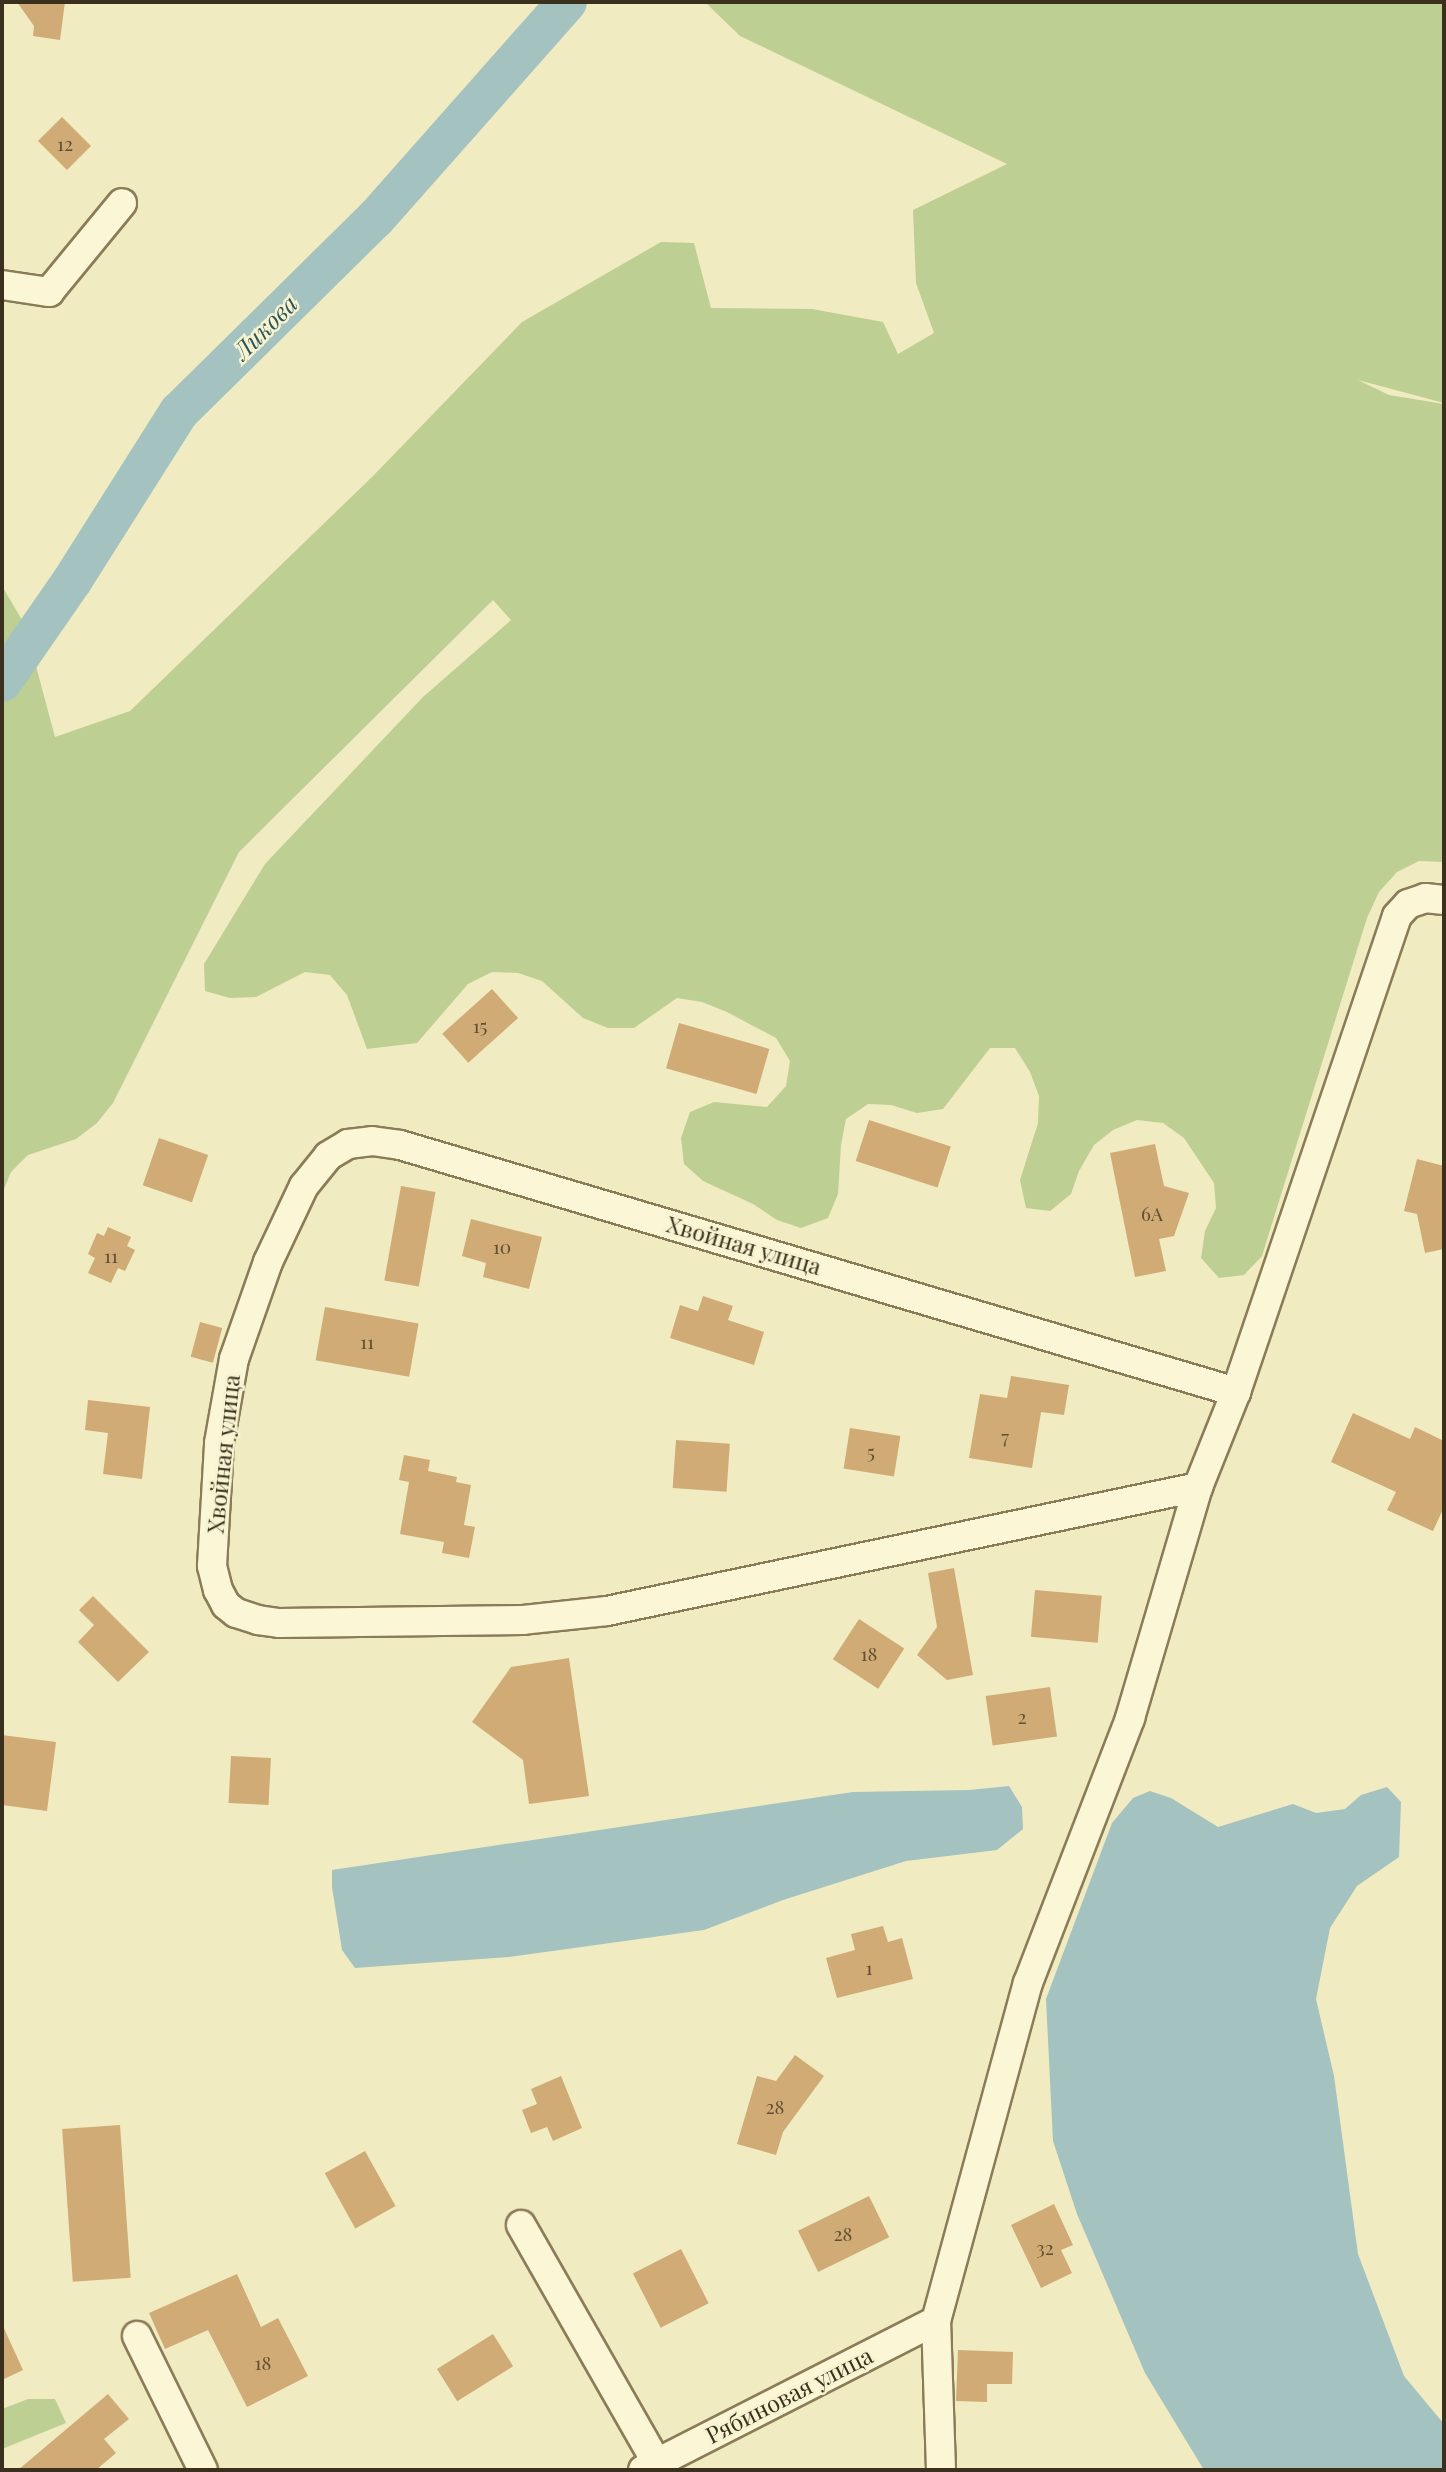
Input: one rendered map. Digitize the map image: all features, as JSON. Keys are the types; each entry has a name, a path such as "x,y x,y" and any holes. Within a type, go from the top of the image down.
{"street":[{"path":"2,285 49,292 122,203"},
{"path":"941,2470 936,2321 1028,1983 1130,1718 1198,1487 1236,1392 1397,916 1408,904 1425,898 1444,900"},
{"name":"Хвойная улица","path":"1198,1487 607,1611 523,1620 268,1622 236,1613 226,1605 218,1590 212,1566 219,1443 233,1359 268,1262 304,1186 327,1156 348,1144 372,1141 400,1145 1236,1392"},
{"path":"521,2225 650,2467"},
{"name":"Рябиновая улица","path":"650,2467 936,2321"},
{"path":"138,2336 203,2470"}],"green space":[{"path":"705,2 1444,2 1444,403 1358,380 1389,395 1444,404 1444,862 1419,861 1397,872 1379,892 1367,918 1262,1256 1244,1275 1219,1278 1201,1258 1205,1231 1216,1208 1214,1183 1184,1138 1163,1123 1137,1120 1113,1130 1094,1145 1079,1171 1071,1194 1050,1211 1026,1208 1020,1180 1038,1123 1039,1096 1030,1072 1015,1048 990,1048 943,1109 917,1113 891,1105 868,1104 846,1119 841,1145 838,1194 828,1218 801,1228 777,1220 753,1204 703,1181 684,1164 681,1138 690,1112 714,1102 767,1107 786,1086 790,1061 776,1038 702,1002 677,998 634,1028 608,1028 583,1018 542,981 518,973 492,972 468,984 417,1043 367,1049 347,995 330,975 305,972 256,997 230,998 205,991 204,964 265,864 423,697 511,620 493,600 239,852 113,1103 97,1123 76,1139 28,1155 11,1172 2,1194 2,586 25,625 55,737 130,711 373,476 522,322 661,242 694,243 711,308 812,309 883,322 898,354 934,333 916,283 913,210 1007,164 740,36"},
{"path":"28,2399 55,2399 66,2423 2,2449 2,2409"}],"water":[{"path":"1009,1786 1022,1807 1023,1829 997,1850 906,1861 783,1900 704,1930 509,1957 355,1968 342,1950 332,1887 332,1870 853,1792 969,1790"},
{"path":"1387,1787 1401,1802 1399,1857 1357,1886 1330,1928 1316,1999 1334,2076 1358,2254 1404,2376 1444,2424 1444,2470 1204,2470 1145,2373 1077,2214 1053,2141 1046,1999 1112,1823 1133,1798 1150,1791 1171,1798 1218,1827 1293,1804 1316,1813 1345,1809 1361,1795"}],"building":[{"path":"17,2 65,2 60,40 33,36 34,26"},
{"path":"62,117 91,146 67,170 38,141"},
{"path":"492,989 518,1018 468,1063 442,1034"},
{"path":"679,1023 769,1049 756,1094 666,1068"},
{"path":"869,1120 951,1147 938,1187 856,1161"},
{"path":"159,1138 208,1155 192,1202 143,1185"},
{"path":"1155,1144 1164,1186 1189,1193 1174,1236 1159,1239 1166,1271 1135,1277 1110,1153"},
{"path":"1417,1159 1444,1166 1444,1249 1425,1253 1417,1214 1404,1211"},
{"path":"401,1186 435,1192 419,1287 384,1281"},
{"path":"471,1219 542,1237 529,1289 483,1277 486,1263 462,1256"},
{"path":"108,1227 131,1237 127,1246 135,1250 125,1271 118,1268 111,1283 88,1273 95,1258 88,1254 97,1233 104,1236"},
{"path":"703,1296 733,1306 728,1320 764,1332 754,1365 670,1338 680,1305 698,1311"},
{"path":"325,1307 419,1323 409,1377 316,1360"},
{"path":"200,1322 222,1328 213,1363 191,1357"},
{"path":"1011,1376 1069,1385 1064,1415 1041,1412 1032,1468 969,1458 980,1394 1007,1398"},
{"path":"88,1400 150,1407 142,1479 103,1474 108,1433 85,1430"},
{"path":"1353,1413 1410,1439 1415,1427 1444,1441 1444,1507 1433,1531 1387,1510 1396,1492 1331,1462"},
{"path":"850,1428 900,1436 894,1476 844,1468"},
{"path":"676,1440 730,1444 727,1492 673,1488"},
{"path":"404,1455 430,1460 428,1471 457,1477 456,1482 471,1485 464,1525 475,1527 469,1558 442,1553 444,1542 400,1534 409,1482 399,1480"},
{"path":"954,1568 973,1675 947,1680 917,1655 937,1627 928,1573"},
{"path":"1035,1590 1102,1596 1098,1643 1031,1637"},
{"path":"93,1596 149,1652 118,1682 78,1642 94,1625 79,1610"},
{"path":"859,1619 904,1648 878,1689 833,1659"},
{"path":"569,1658 589,1796 529,1804 523,1760 472,1722 511,1667"},
{"path":"1050,1687 1057,1737 993,1746 986,1696"},
{"path":"2,1735 56,1742 47,1811 2,1805"},
{"path":"231,1756 271,1758 268,1805 229,1803"},
{"path":"883,1926 888,1942 902,1938 913,1979 837,1998 826,1958 855,1950 851,1934"},
{"path":"795,2055 824,2076 783,2132 776,2155 737,2144 757,2076 776,2081"},
{"path":"561,2076 582,2128 553,2141 547,2127 531,2133 522,2110 537,2104 531,2089"},
{"path":"120,2125 131,2278 73,2282 62,2129"},
{"path":"365,2151 396,2206 355,2228 325,2173"},
{"path":"869,2196 889,2237 818,2272 798,2231"},
{"path":"1054,2204 1073,2245 1061,2250 1072,2273 1041,2288 1011,2225"},
{"path":"681,2249 709,2303 661,2328 633,2274"},
{"path":"237,2274 261,2327 278,2318 308,2376 247,2407 208,2330 165,2349 149,2313"},
{"path":"2,2324 23,2370 2,2380"},
{"path":"493,2334 513,2366 457,2401 437,2369"},
{"path":"958,2350 1013,2352 1012,2384 987,2384 987,2402 956,2401"},
{"path":"108,2394 129,2419 104,2439 116,2453 96,2470 18,2470"}],"waterway":[{"name":"Ликова","path":"2,682 72,581 179,412 376,218 567,2"}]}
